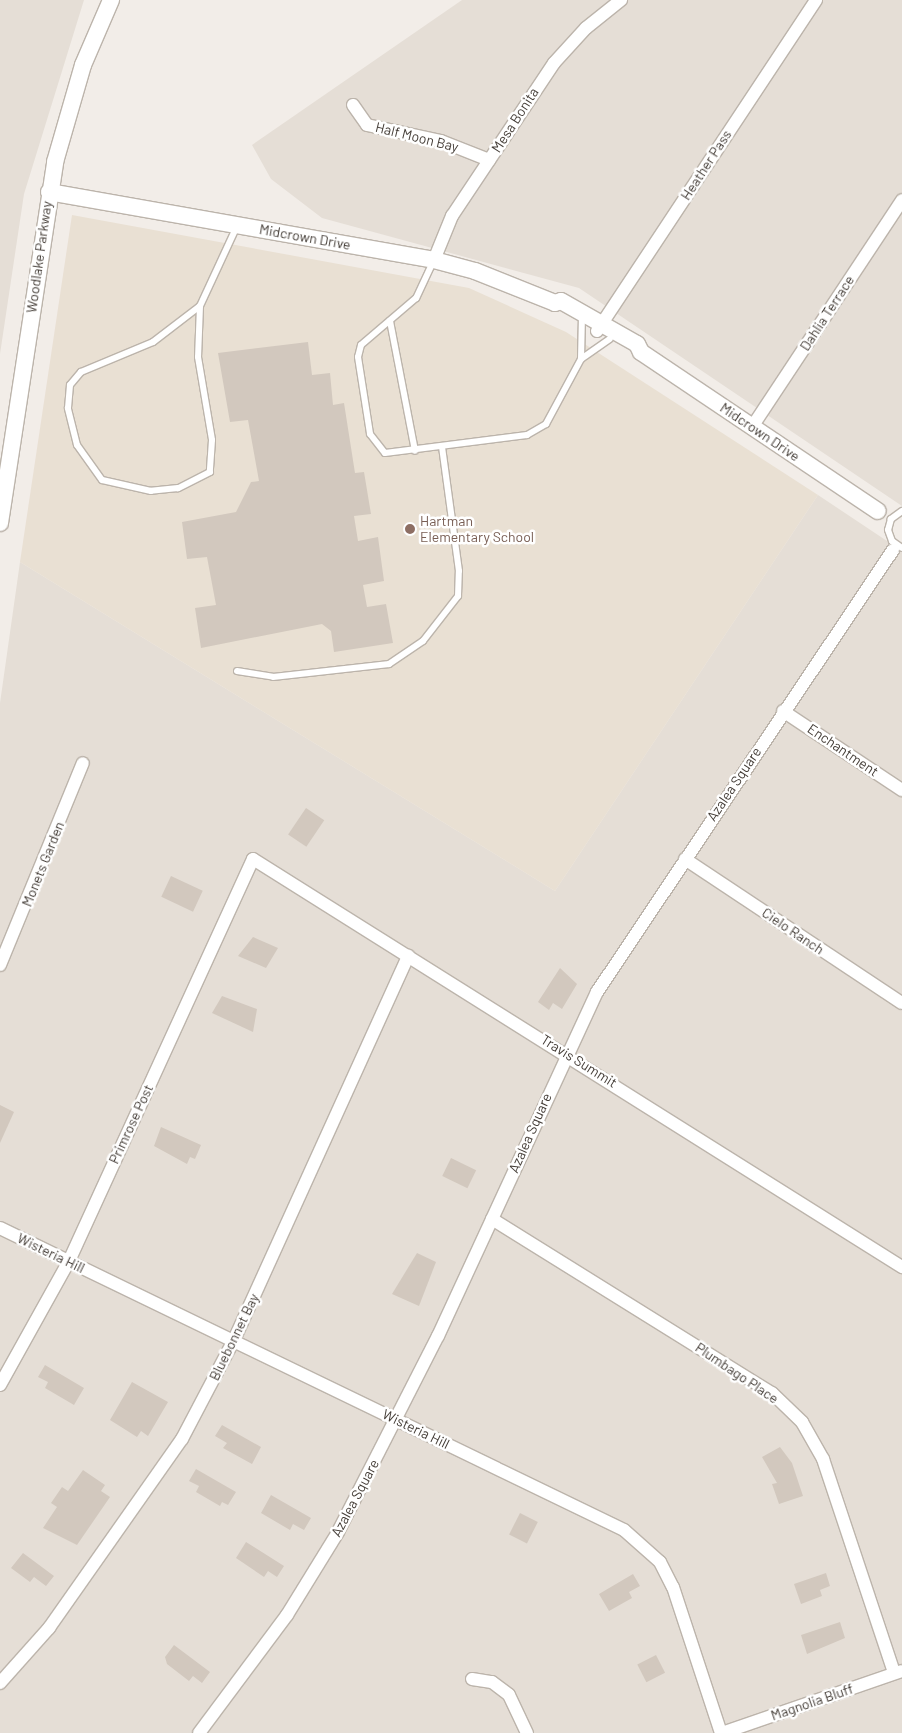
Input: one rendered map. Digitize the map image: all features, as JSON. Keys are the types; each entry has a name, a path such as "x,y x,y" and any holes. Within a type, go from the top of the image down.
{"street":[{"name":"Woodlake Parkway","path":"0,523 49,192 83,65 111,0"},
{"name":"Mesa Bonita","path":"434,260 452,216 554,63 586,28 621,0"},
{"name":"Heather Pass","path":"595,326 816,0"},
{"name":"Half Moon Bay","path":"353,106 367,125 456,145 489,160"},
{"name":"Midcrown Drive","path":"49,192 434,260 475,271 555,303 561,301 595,326 637,344 641,352 752,426 884,518"},
{"name":"Dahlia Terrace","path":"752,426 902,200"},
{"name":"Azalea Square","path":"199,1733 287,1615 338,1532 397,1420 492,1219 566,1052 597,992 783,711 897,547"},
{"name":"Enchantment","path":"783,711 902,790"},
{"name":"Monets Garden","path":"0,965 83,763"},
{"name":"Cielo Ranch","path":"684,858 902,1003"},
{"name":"Travis Summit","path":"253,859 566,1052 902,1267"},
{"name":"Primrose Post","path":"0,1385 68,1261 253,859"},
{"name":"Bluebonnet Bay","path":"0,1683 49,1628 123,1528 182,1439 234,1340 408,956"},
{"name":"Plumbago Place","path":"492,1219 772,1393 802,1422 823,1459 898,1672"},
{"name":"Wisteria Hill","path":"0,1228 624,1530 643,1544 673,1587 722,1733"},
{"name":"Magnolia Bluff","path":"722,1733 898,1672"},
{"path":"472,1679 492,1682 509,1695 527,1733"}],"lane":[{"path":"200,306 153,342 81,372 70,385 68,408 77,445 102,480 151,491 178,488 210,472 212,440 198,358 200,306 238,225"},
{"path":"434,260 416,298 390,320 365,336 358,356 370,434 385,453 415,452 527,435 546,424 582,359 595,326"},
{"path":"390,320 415,452"},
{"path":"582,359 595,326"},
{"path":"237,671 273,678 389,664 423,641 458,596 459,571 442,448"},
{"path":"884,518 902,511"},
{"path":"884,518 895,514"},
{"path":"884,518 897,547"}],"shaded area":[{"path":"0,0 84,0 24,194 0,354"},
{"path":"462,0 902,0 902,506 579,288 322,218 271,179 252,145"},
{"name":"Hartman Elementary School","path":"72,215 469,288 566,332 818,495 555,891 20,562"},
{"path":"818,495 902,551 902,1733 0,1733 0,703 20,562 555,891"}],"building":[{"name":"Hartman Elementary School","path":"308,342 312,375 330,373 333,405 344,403 355,473 364,472 371,514 354,516 358,541 378,537 384,581 363,585 367,607 386,604 393,643 334,652 331,631 322,624 201,648 195,608 216,605 207,557 187,559 182,522 236,512 251,482 259,481 248,420 230,422 218,353"},
{"path":"306,808 324,820 306,847 288,835"},
{"path":"171,876 203,891 193,912 161,897"},
{"path":"253,937 278,948 266,968 238,956"},
{"path":"560,968 577,984 562,1009 553,1003 549,1010 538,1002"},
{"path":"222,996 257,1009 253,1032 212,1013"},
{"path":"0,1105 14,1112 0,1143"},
{"path":"161,1127 201,1145 195,1159 190,1157 187,1164 154,1146"},
{"path":"451,1158 476,1170 467,1188 442,1176"},
{"path":"417,1253 436,1262 419,1306 392,1294"},
{"path":"45,1365 84,1388 74,1405 45,1388 48,1382 38,1377"},
{"path":"132,1382 168,1402 148,1436 141,1431 137,1437 110,1420"},
{"path":"222,1425 261,1447 252,1464 223,1448 227,1443 215,1436"},
{"path":"780,1447 792,1463 803,1496 779,1504 772,1484 777,1483 762,1457"},
{"path":"196,1469 236,1492 228,1505 222,1502 220,1506 196,1492 199,1486 189,1481"},
{"path":"83,1470 105,1485 101,1491 110,1497 77,1545 43,1528 57,1507 51,1503 62,1487 68,1491"},
{"path":"271,1495 311,1518 304,1530 293,1524 290,1530 261,1513"},
{"path":"520,1513 538,1522 527,1543 509,1534"},
{"path":"246,1542 284,1566 277,1577 268,1571 264,1577 236,1558"},
{"path":"23,1553 54,1576 46,1586 34,1577 30,1582 11,1568"},
{"path":"826,1573 830,1586 820,1590 822,1596 801,1604 794,1584"},
{"path":"633,1574 640,1586 629,1592 632,1598 609,1611 599,1594"},
{"path":"840,1622 845,1638 807,1654 801,1635"},
{"path":"174,1645 210,1672 202,1683 193,1676 189,1681 167,1664 165,1657"},
{"path":"656,1655 665,1673 646,1682 637,1665"}],"place":[{"name":"Hartman Elementary School","path":"410,529"}]}
